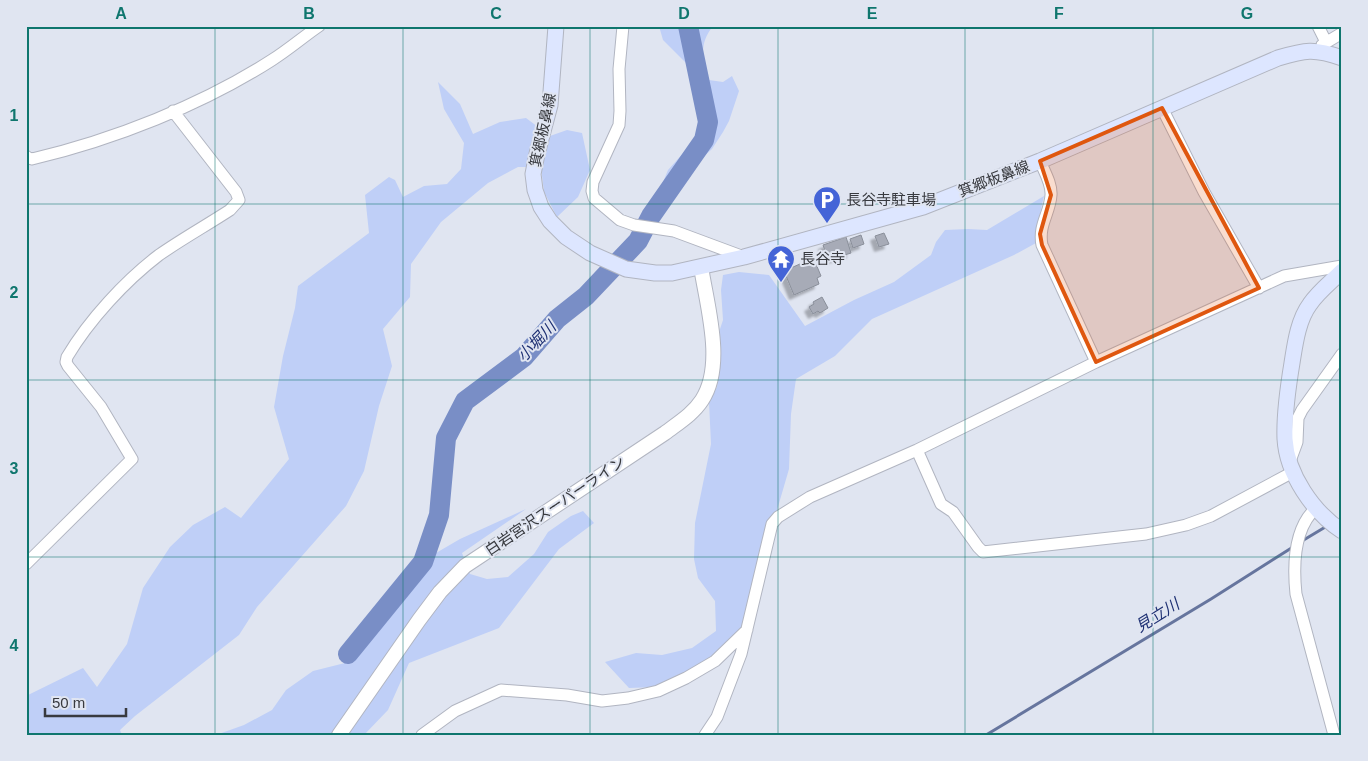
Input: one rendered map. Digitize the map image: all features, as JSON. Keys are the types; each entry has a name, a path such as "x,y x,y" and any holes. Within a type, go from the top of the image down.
{"main road":[{"name":"箕郷板鼻線","path":"556,26 552,93 533,174 535,190 541,207 550,221 570,240 590,253 626,269 655,273 672,273 744,257 923,206 1040,161 1278,58 1303,50 1325,47 1342,58"},
{"path":"1342,271 1309,305 1295,342 1288,385 1285,440 1292,467 1305,493 1316,508 1342,531"}],"street":[{"path":"26,156 32,159 76,147 125,131 173,111 226,86 273,60 319,26"},
{"path":"623,26 619,69 619,124 593,182 592,192 594,198 620,220 634,226 674,231 744,257"},
{"path":"1318,26 1325,47 1342,33"},
{"path":"1162,108 1204,192 1259,288"},
{"path":"26,564 84,509 132,459 101,407 68,366 66,362 67,357 90,325 139,272 159,256 230,210 239,200 236,192 173,111"},
{"path":"1040,161 1050,187 1051,196 1040,234 1042,245 1096,362"},
{"path":"705,735 717,717 741,654 772,524 778,517 810,497 917,450 1096,362 1284,276 1342,266"},
{"name":"白岩宮沢スーパーライン","path":"339,735 419,620 440,592 459,572 480,556 665,433 692,412 702,400 709,388 714,348 701,267"},
{"path":"917,450 941,504 953,512 981,551 988,552 1146,534 1186,525 1211,516 1292,467 1297,442 1298,418 1342,354"},
{"path":"1316,508 1304,522 1298,538 1294,576 1296,594 1334,735"},
{"path":"422,735 455,711 501,690 567,695 602,701 628,698 658,691 686,678 715,661 747,630"}],"highlighted area":[{"path":"1162,108 1259,288 1096,362 1042,245 1040,234 1051,195 1040,161"}],"shaded area":[{"path":"659,26 713,26 705,40 703,52 709,80 723,82 732,76 739,91 729,121 723,132 712,149 701,159 669,205 664,209 658,209 656,199 668,170 694,141 702,123 691,74 686,63 663,40"},
{"path":"438,82 460,104 473,134 500,122 526,118 550,136 567,130 582,133 590,170 578,197 557,217 544,192 541,167 518,167 488,183 441,222 411,264 410,297 383,329 392,366 379,406 364,471 346,506 257,607 239,635 135,716 120,730 122,735 26,735 26,696 83,668 97,687 127,644 143,588 170,547 193,525 225,507 241,518 289,459 274,407 298,286 369,233 365,195 389,177 395,180 403,197 424,186 447,184 461,169 464,143 444,109"},
{"path":"1044,196 1035,235 1036,243 1014,255 872,319 835,356 796,379 791,414 789,469 743,627 714,656 685,673 656,687 629,688 605,662 636,653 662,655 692,648 716,631 715,601 698,578 694,559 695,523 711,444 709,402 717,387 721,353 718,335 723,320 721,290 723,275 739,272 769,275 805,326 854,300 894,282 931,255 936,242 945,230 987,230"},
{"path":"526,509 462,553 470,574 487,579 508,577 534,554 548,532 571,516 583,511 594,523 559,549 499,628 409,663 388,710 364,735 216,735 244,725 272,710 286,690 313,671 349,662 436,553 460,539"}],"building":[{"path":"884,233 889,244 879,247 875,236"},
{"path":"861,235 864,244 853,248 850,239"},
{"path":"846,237 851,253 828,260 823,245"},
{"path":"809,260 812,266 816,264 821,276 817,278 819,284 794,295 784,271"},
{"path":"822,297 828,308 820,313 818,311 813,314 809,307 814,304 813,302"}],"waterway":[{"name":"小堀川","path":"348,654 423,562 439,515 446,438 465,401 524,357 557,319 586,296 638,241 651,216 704,140 708,122 688,26"},
{"name":"見立川","path":"1302,541 1327,526"},
{"name":"見立川","path":"986,735 1211,599 1293,547"}],"place":[{"name":"長谷寺駐車場","path":"827,224"},
{"name":"長谷寺","path":"781,283"}]}
